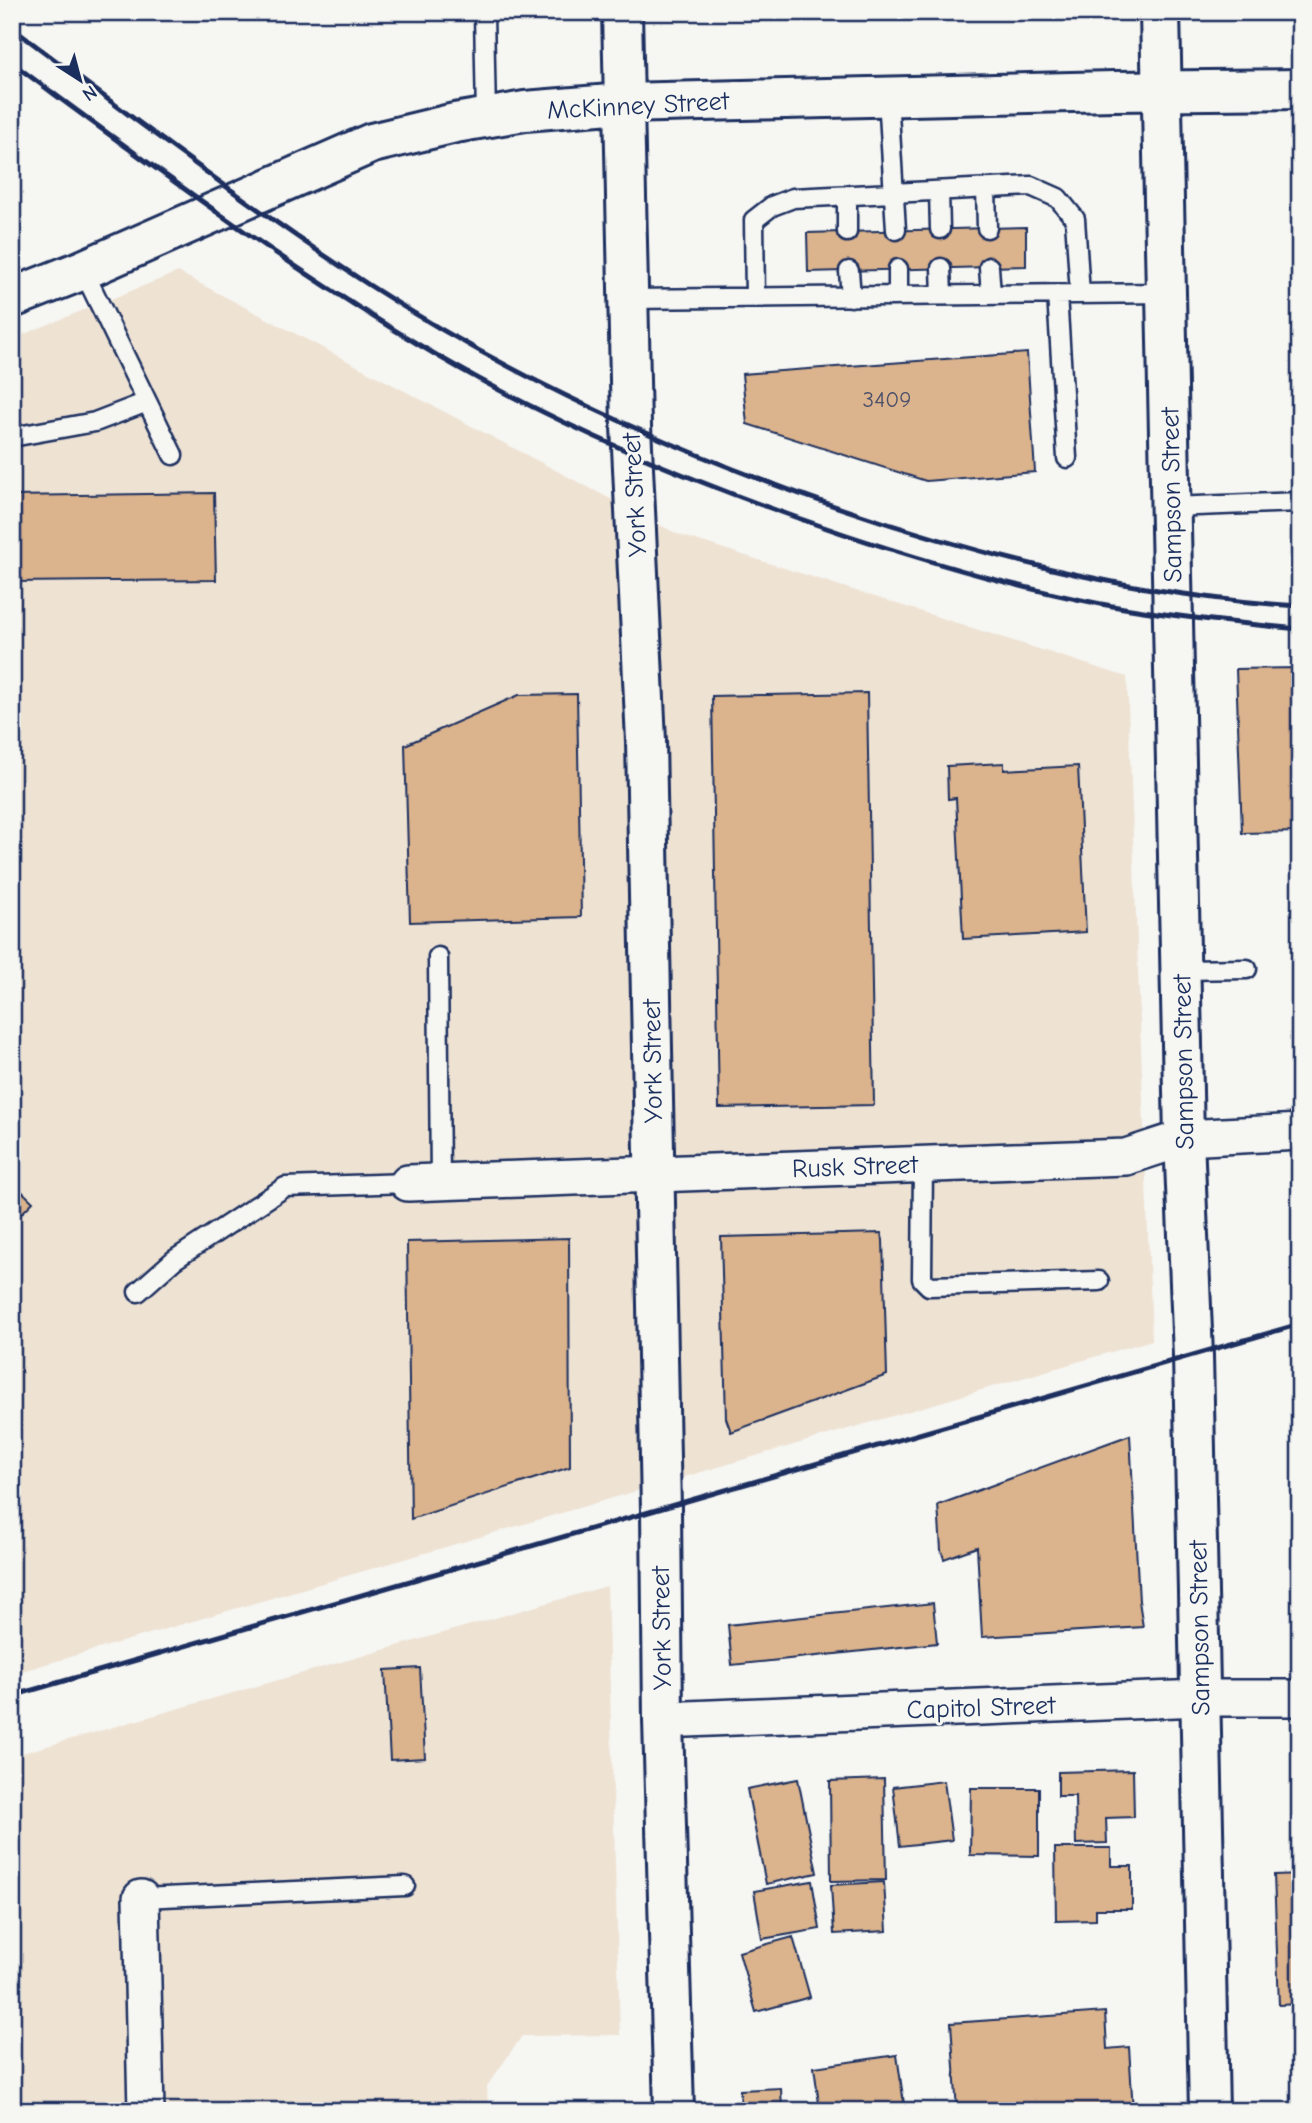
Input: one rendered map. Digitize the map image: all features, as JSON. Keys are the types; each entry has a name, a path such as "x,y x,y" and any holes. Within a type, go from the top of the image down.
{"main road":[{"name":"York Street","path":"622,12 631,426 646,741 662,1510 663,1720 674,2111"},
{"name":"Sampson Street","path":"1160,12 1184,1138 1193,1356 1209,2111"},
{"name":"McKinney Street","path":"12,298 83,270 372,143 525,111 623,103 1300,89"}],"street":[{"name":"Rusk Street","path":"424,1182 1126,1157 1184,1138 1300,1132"},
{"name":"Capitol Street","path":"663,1720 1200,1698 1300,1698"},
{"path":"141,1898 146,2111"}],"lane":[{"path":"484,12 486,118"},
{"path":"888,96 896,230"},
{"path":"755,298 754,220 772,206 793,198 1031,186 1058,198 1075,219 1080,294"},
{"path":"986,188 987,228"},
{"path":"939,191 940,229"},
{"path":"847,195 847,232"},
{"path":"989,267 991,295"},
{"path":"940,268 942,295"},
{"path":"898,269 898,296"},
{"path":"83,270 173,455"},
{"path":"849,271 851,297"},
{"path":"628,299 1166,293"},
{"path":"1057,294 1067,458"},
{"path":"12,438 94,422 147,402"},
{"path":"1171,507 1300,502"},
{"path":"138,1292 174,1260 285,1187 424,1182 438,957"},
{"path":"1181,970 1247,969"},
{"path":"923,1164 922,1279 929,1286 1099,1281"},
{"path":"141,1898 405,1886"}],"shaded area":[{"path":"178,272 677,534 1127,677 1152,1340 12,1674 12,339"},
{"path":"607,1586 620,2035 522,2036 487,2086 488,2111 12,2111 12,1756"}],"building":[{"path":"1026,227 1026,266 808,272 807,233"},
{"path":"1027,353 1035,472 926,481 747,424 742,374"},
{"path":"214,493 216,580 12,582 12,496"},
{"path":"1300,668 1300,832 1242,833 1236,669"},
{"path":"867,693 874,1105 719,1108 712,696"},
{"path":"577,694 581,917 410,922 405,745 519,695"},
{"path":"1004,763 1004,770 1078,766 1086,932 963,939 956,798 948,799 947,766"},
{"path":"12,1182 33,1202 12,1223"},
{"path":"881,1233 887,1375 731,1432 726,1418 721,1237"},
{"path":"569,1238 570,1467 411,1519 407,1242"},
{"path":"1130,1435 1139,1601 1143,1627 982,1637 977,1547 944,1559 938,1505"},
{"path":"933,1603 937,1643 732,1665 728,1625"},
{"path":"420,1668 425,1758 390,1760 385,1670"},
{"path":"1133,1770 1134,1817 1106,1818 1107,1843 1076,1844 1075,1796 1058,1796 1058,1772"},
{"path":"798,1779 817,1873 766,1884 747,1789"},
{"path":"884,1779 886,1880 831,1881 830,1781"},
{"path":"944,1781 952,1840 900,1846 893,1787"},
{"path":"971,1788 1039,1788 1039,1856 970,1855"},
{"path":"1055,1848 1111,1848 1111,1866 1132,1866 1132,1909 1096,1909 1096,1920 1056,1921"},
{"path":"1300,1874 1300,2004 1279,2005 1274,1875"},
{"path":"812,1881 820,1929 762,1939 754,1891"},
{"path":"884,1882 887,1931 834,1934 831,1885"},
{"path":"793,1937 810,1997 756,2012 739,1952"},
{"path":"1105,2012 1107,2049 1129,2047 1133,2111 957,2111 951,2023"},
{"path":"897,2055 905,2111 820,2111 814,2067"},
{"path":"781,2088 782,2111 741,2111 740,2090"}],"railway":[{"path":"12,28 233,191 369,285 425,320 540,383 659,439 843,509 1011,559 1126,585 1183,594 1300,606"},
{"path":"12,63 221,215 383,323 486,383 636,455 739,497 844,534 1003,582 1125,608 1300,629"},
{"path":"12,1696 1300,1324"}]}
